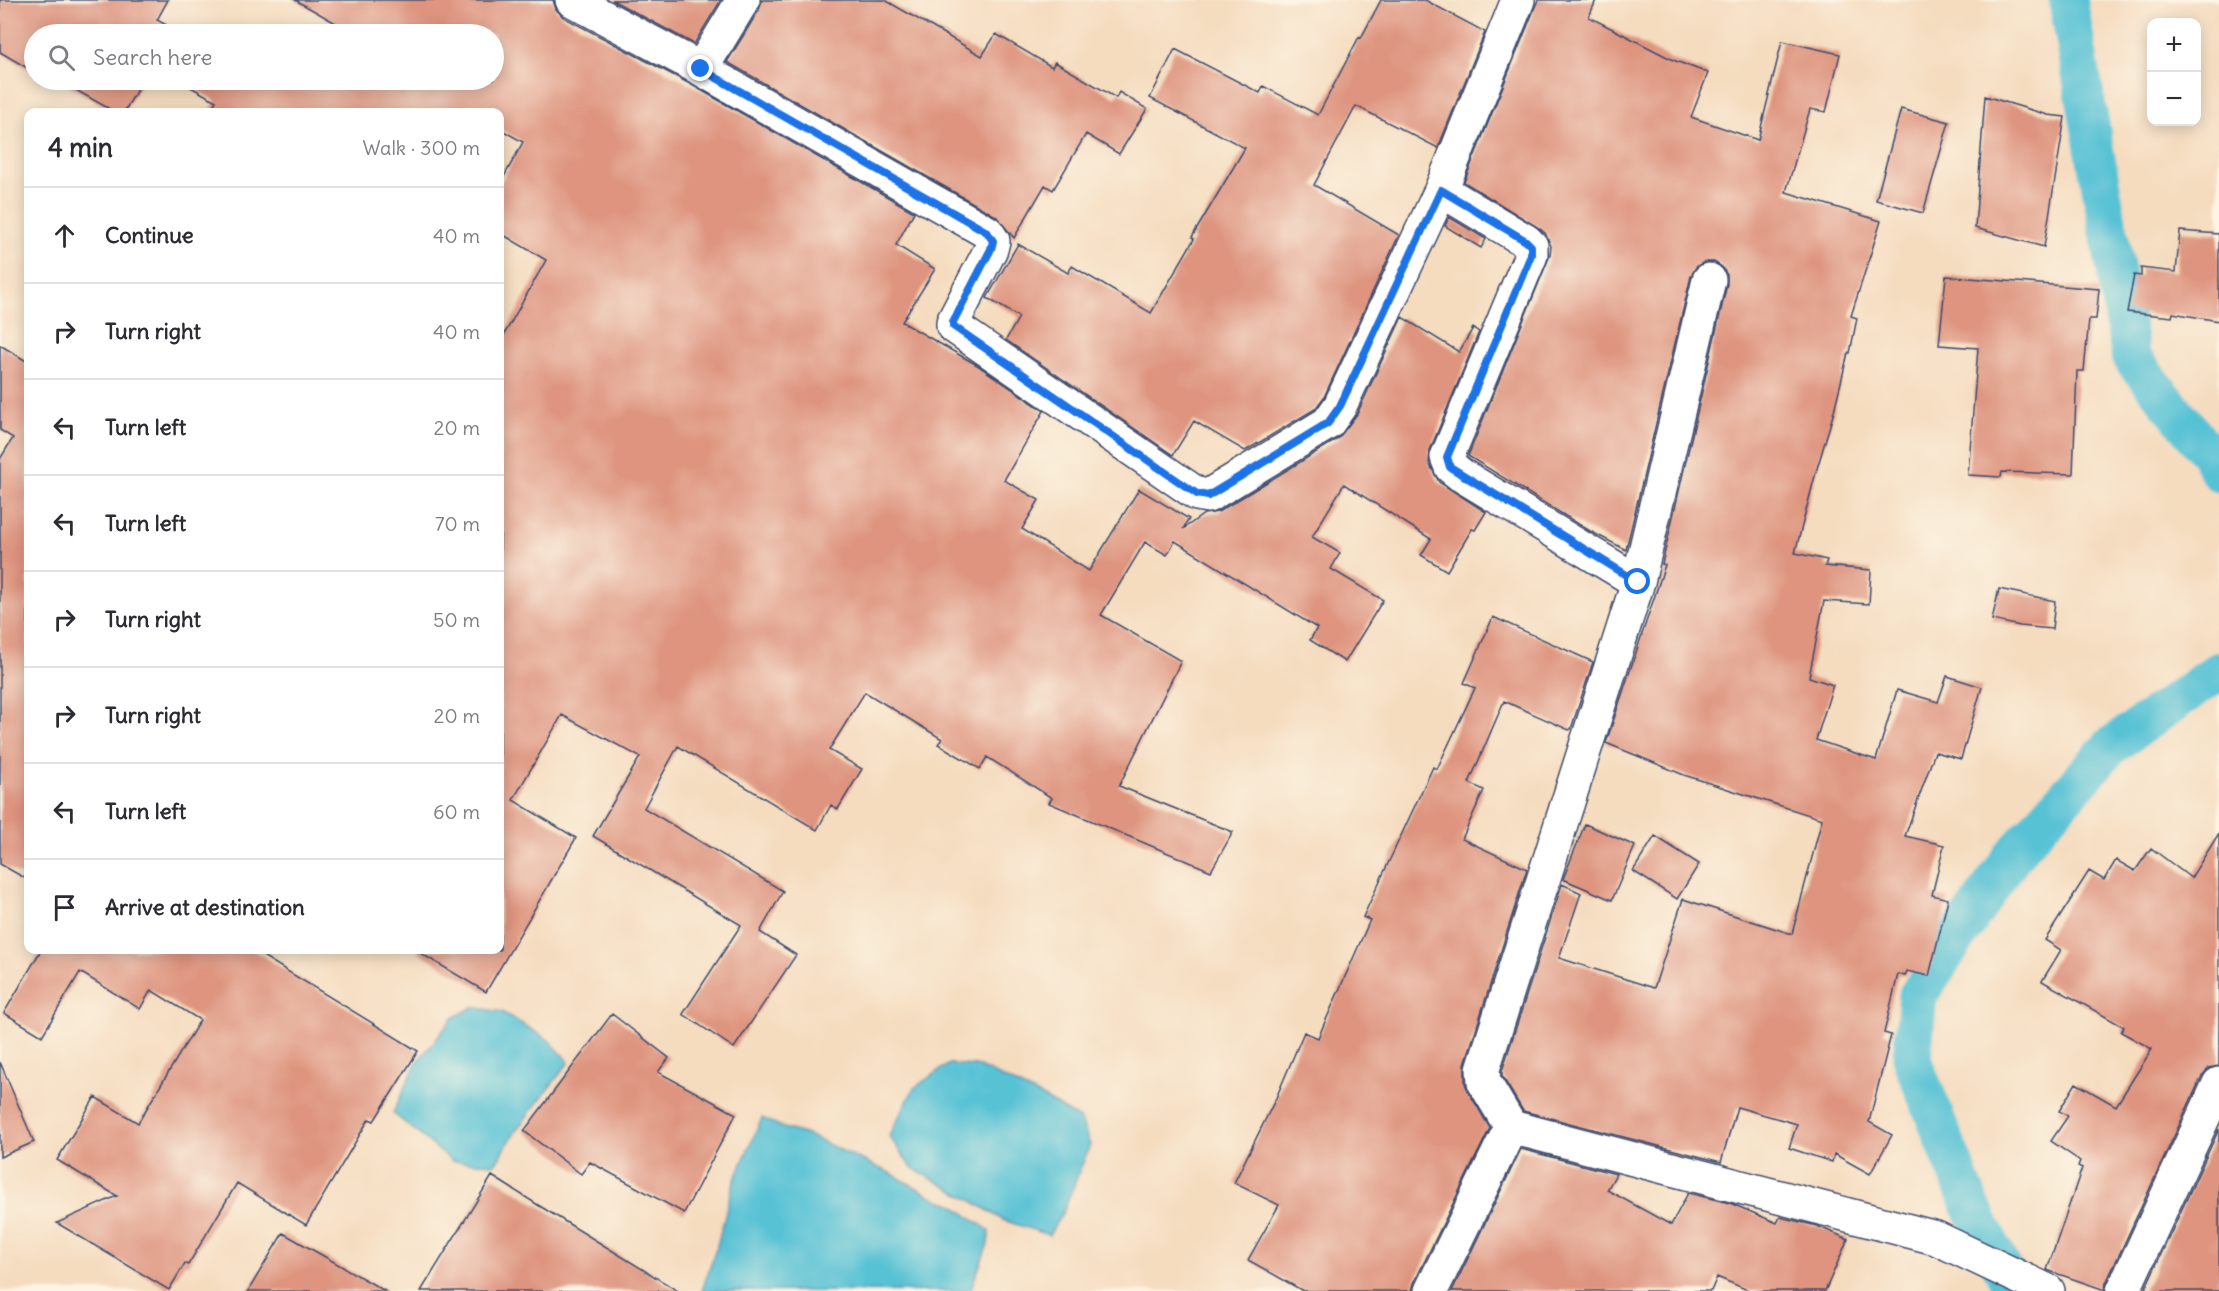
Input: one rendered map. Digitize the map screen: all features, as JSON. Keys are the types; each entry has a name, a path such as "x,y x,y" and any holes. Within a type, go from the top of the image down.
{"street":[{"path":"572,0 701,69 987,232 993,241 991,249 953,326 1197,494 1208,496 1328,423 1340,406 1441,190 1518,0"},
{"path":"701,69 743,0"},
{"path":"1441,190 1531,246 1531,255 1447,457 1450,467 1638,582"},
{"path":"1709,280 1638,582 1483,1069 1484,1082 1511,1127 1936,1238 2048,1291"},
{"path":"2123,1291 2219,1084"},
{"path":"1431,1291 1511,1127"}],"water":[{"path":"473,1007 502,1012 549,1040 569,1062 518,1128 495,1164 452,1161 393,1113 416,1064 453,1018"},
{"path":"949,1064 977,1066 1041,1096 1081,1120 1090,1145 1064,1210 1049,1235 1003,1220 912,1168 889,1136 914,1088"},
{"path":"762,1118 810,1136 890,1173 939,1200 950,1203 990,1231 988,1244 970,1291 702,1291 717,1246 733,1184"}],"building":[{"path":"0,0 168,0 157,20 164,24 24,24 24,66 0,52"},
{"path":"295,0 553,0 556,9 563,17 692,85 914,212 896,245 935,269 902,322 977,365 1044,411 1004,480 1039,500 1022,529 1089,571 1139,489 1189,519 1183,529 1204,514 1218,512 1338,439 1357,414 1402,317 1459,352 1473,328 1479,332 1430,450 1429,463 1439,482 1486,512 1475,530 1472,529 1447,571 1421,555 1431,539 1344,484 1312,537 1340,553 1331,569 1383,600 1345,662 1310,640 1317,628 1175,541 1167,555 1145,542 1101,615 1181,661 1119,786 1233,832 1211,871 1049,803 1052,798 987,757 980,769 938,744 942,739 865,692 829,750 862,769 838,809 831,805 817,830 678,746 644,808 783,891 760,932 796,955 734,1048 683,1014 741,925 593,836 640,757 562,715 513,800 576,838 486,992 422,954 504,954 504,335 546,260 504,235 504,177 523,142 504,131 504,108 212,108 216,101 196,90 504,90 504,24 337,24"},
{"path":"612,0 721,0 694,44"},
{"path":"762,0 885,0 982,56 996,34 1052,67 1055,62 1116,98 1119,92 1147,109 1119,154 1086,134 1053,190 1045,185 1014,238 996,216 727,62 759,10"},
{"path":"1381,0 1425,0 1485,32 1438,148 1356,106 1314,185 1399,235 1324,397 1315,409 1245,451 1194,421 1173,455 1006,340 1019,317 987,298 1018,244 1068,273 1072,266 1151,313 1194,239 1192,237 1245,148 1150,98 1175,49 1260,93 1263,86 1318,115"},
{"path":"1538,0 1596,0 1589,17 1673,60 1708,73 1691,117 1758,140 1782,41 1840,54 1826,112 1810,109 1786,192 1881,221 1851,316 1857,318 1850,353 1848,353 1795,553 1827,560 1825,566 1871,570 1869,604 1824,601 1809,677 1833,685 1816,740 1876,760 1897,690 1938,702 1947,676 1982,687 1961,759 1935,752 1905,836 1944,845 1932,895 1948,899 1929,976 1907,971 1905,976 1898,974 1884,1033 1891,1035 1869,1122 1892,1135 1870,1174 1834,1154 1832,1162 1789,1148 1797,1124 1737,1107 1721,1162 1523,1111 1502,1076 1562,884 1581,893 1559,958 1654,988 1683,899 1792,934 1822,819 1684,775 1606,743 1665,565 1662,564 1727,284 1727,275 1722,267 1714,262 1704,262 1696,267 1691,276 1626,550 1590,531 1468,456 1550,255 1551,246 1545,233 1464,182"},
{"path":"76,90 137,90 126,108 108,108"},
{"path":"1985,96 2048,115 2065,117 2044,247 1975,228"},
{"path":"1901,109 1949,122 1923,213 1876,200"},
{"path":"1449,217 1486,239 1481,248 1445,226"},
{"path":"2180,231 2219,234 2219,321 2173,313 2172,317 2127,312 2134,275 2141,276 2141,268 2176,272"},
{"path":"1946,276 2099,289 2096,319 2089,319 2084,371 2077,371 2073,474 2002,472 2001,477 1968,475 1978,348 1939,345"},
{"path":"0,345 24,360 24,878 0,864 0,459 13,438 0,430"},
{"path":"1999,589 2055,601 2052,629 1992,620"},
{"path":"1493,617 1593,662 1569,730 1504,701 1469,783 1484,790 1462,839 1527,869 1465,1064 1465,1083 1468,1091 1490,1128 1412,1291 1303,1291 1248,1260 1279,1205 1234,1183 1276,1098 1304,1032 1318,1038 1370,920 1363,917 1433,767 1437,769 1475,688 1464,683"},
{"path":"1585,824 1635,846 1612,900 1563,879"},
{"path":"2219,833 2219,1066 2209,1068 2202,1076 2106,1283 2105,1290 2047,1270 2082,1168 2078,1166 2080,1161 2051,1141 2068,1116 2059,1111 2076,1083 2116,1106 2152,1049 2121,1032 2124,1027 2042,981 2061,950 2045,940 2089,871 2104,880 2116,860 2135,871 2151,848 2191,878"},
{"path":"1655,836 1699,864 1677,899 1633,871"},
{"path":"39,954 260,954 418,1051 374,1121 369,1119 306,1225 237,1183 188,1265 185,1263 169,1290 57,1223 117,1196 57,1160 95,1097 138,1123 200,1020 151,990 140,1009 80,972 42,1036 4,1013"},
{"path":"612,1014 669,1058 658,1072 736,1114 684,1213 590,1162 581,1174 524,1131"},
{"path":"0,1062 34,1142 0,1157"},
{"path":"2219,1129 2219,1291 2144,1291"},
{"path":"1521,1149 1616,1174 1607,1190 1671,1225 1688,1193 1730,1203 1777,1223 1780,1217 1817,1226 1848,1239 1825,1291 1750,1291 1717,1277 1711,1291 1452,1291"},
{"path":"492,1176 538,1205 678,1291 421,1291"},
{"path":"283,1233 385,1291 248,1291"}],"waterway":[{"path":"2068,0 2131,357 2212,457 2219,472"},
{"path":"2014,1291 1970,1204 1912,1060 1918,995 2013,855 2111,746 2219,671"}],"route":[{"path":"701,69 987,232 993,241 991,249 953,322 956,330 1197,494 1208,496 1328,423 1340,406 1441,190 1531,246 1531,255 1447,457 1450,467 1638,582"}]}
